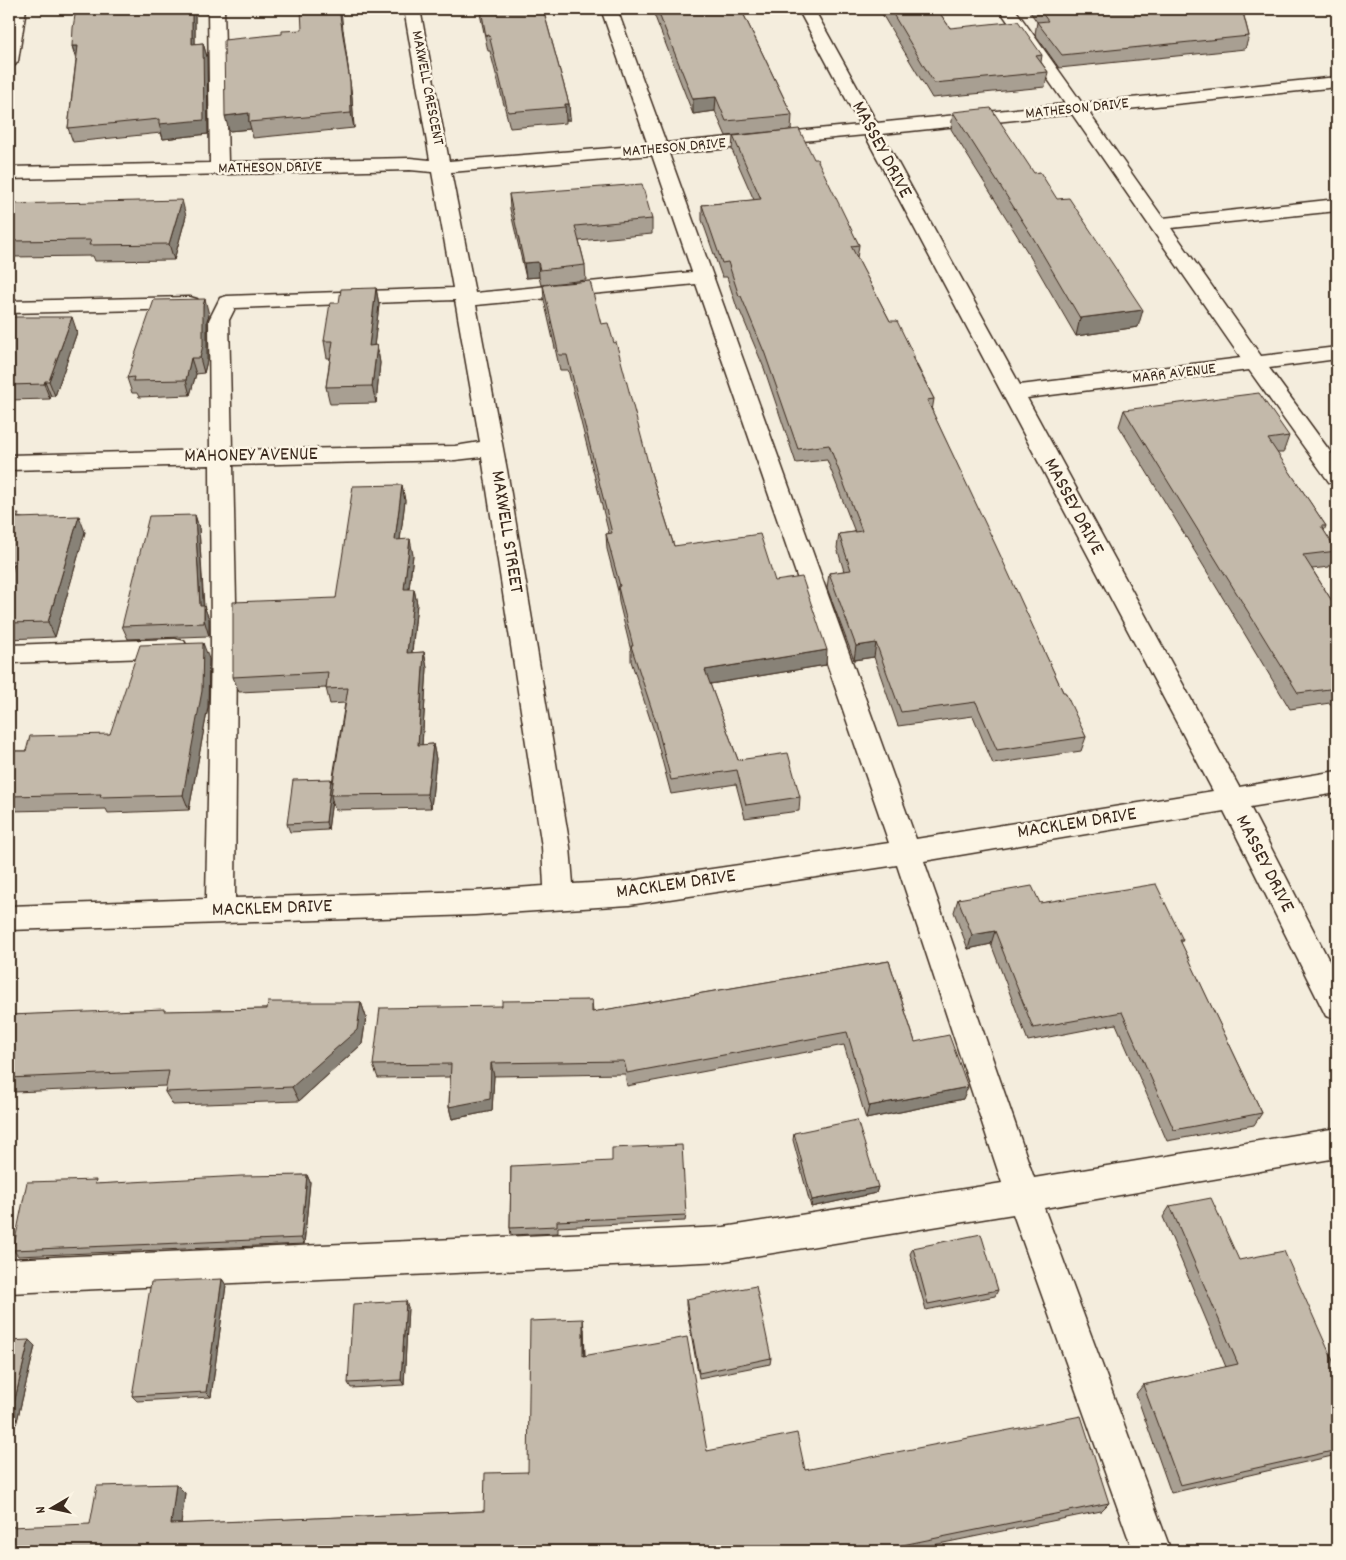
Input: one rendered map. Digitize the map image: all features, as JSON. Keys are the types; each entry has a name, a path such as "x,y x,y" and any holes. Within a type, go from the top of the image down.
{"street":[{"path":"9,61 18,9"},
{"path":"216,9 219,169"},
{"name":"MAXWELL CRESCENT","path":"412,9 442,167"},
{"path":"609,9 906,852 1023,1196 1152,1551"},
{"name":"MASSEY DRIVE","path":"806,9 869,130 1231,799 1337,1006"},
{"path":"1008,10 1028,9"},
{"path":"1008,10 1337,477"},
{"name":"MATHESON DRIVE","path":"9,173 410,164 442,167 486,166 869,130 1337,82"},
{"name":"MAXWELL STREET","path":"442,167 492,448 556,847 559,898"},
{"path":"1158,224 1337,204"},
{"path":"9,307 466,297 702,277"},
{"path":"220,911 222,874 208,647 221,456 219,320 226,302"},
{"name":"MARR AVENUE","path":"1012,393 1337,353"},
{"name":"MAHONEY AVENUE","path":"9,462 221,456 455,453 492,448"},
{"path":"9,654 208,647"},
{"name":"MACKLEM DRIVE","path":"9,918 475,902 629,893 906,852 1337,782"},
{"path":"9,1276 724,1244 1337,1143"}],"building":[{"path":"76,9 192,9 192,44 203,43 204,120 159,124 159,119 68,128 78,46 72,46"},
{"path":"301,9 339,9 350,82 351,113 249,122 249,113 225,116 224,40 282,34 282,31 302,30"},
{"path":"481,9 543,9 569,104 565,104 565,107 508,112 489,35 486,36"},
{"path":"657,9 741,9 792,115 726,121 716,97 693,99"},
{"path":"890,9 937,9 950,28 1018,21 1042,55 1036,56 1048,72 934,83"},
{"path":"1039,9 1242,9 1249,36 1062,55 1037,22 1048,21"},
{"path":"991,108 1034,173 1040,172 1057,199 1069,198 1143,310 1080,318 1032,236 953,112"},
{"path":"799,129 814,159 817,159 859,245 851,246 890,321 897,321 914,356 912,357 934,399 927,400 1063,692 1065,692 1086,737 997,750 976,702 901,712 876,643 856,646 829,573 851,570 839,534 862,531 829,445 798,449 765,354 741,296 739,296 728,262 722,263 702,205 761,199 733,136"},
{"path":"642,184 652,219 575,226 585,265 540,270 538,262 524,263 509,194"},
{"path":"182,200 169,244 89,245 91,240 9,241 9,204"},
{"path":"590,281 601,324 608,323 614,343 616,342 650,470 674,546 760,534 775,581 802,577 827,650 705,670 738,760 788,753 800,797 746,805 737,770 671,780 656,722 631,646 633,646 618,587 620,586 606,534 612,533 567,355 559,355 543,285"},
{"path":"376,288 369,346 377,345 372,386 326,387 333,341 324,341 330,303 339,303 341,289"},
{"path":"205,299 203,305 203,345 200,358 191,358 186,380 133,381 134,377 127,378 154,300"},
{"path":"9,317 72,317 49,381 45,381 44,384 9,385"},
{"path":"1259,393 1289,436 1268,439 1326,526 1321,526 1337,551 1303,555 1337,609 1337,688 1298,693 1124,410"},
{"path":"402,485 395,540 410,539 404,589 414,589 407,653 424,652 418,745 433,744 427,794 331,795 348,688 326,689 328,672 233,677 233,602 336,598 353,486"},
{"path":"19,514 17,518 79,516 48,622 9,623 9,581 15,561 9,561 9,515"},
{"path":"195,515 200,606 204,606 204,623 122,626 149,516"},
{"path":"203,643 202,691 183,795 100,797 101,794 9,796 9,751 26,751 30,736 110,734 140,645"},
{"path":"331,779 326,822 287,824 293,780"},
{"path":"1156,884 1183,940 1180,940 1262,1113 1174,1130 1122,1012 1033,1028 995,931 972,935 958,899 1032,886 1040,903"},
{"path":"889,961 915,1042 949,1035 968,1087 869,1106 847,1032 627,1073 624,1061 491,1063 490,1099 449,1107 451,1064 373,1065 380,1008 502,1006 502,1001 592,1000 592,1012"},
{"path":"268,1002 361,1002 357,1030 292,1087 165,1092 169,1071 9,1078 9,1015 164,1009 164,1011 267,1009"},
{"path":"857,1120 878,1187 812,1200 794,1133"},
{"path":"682,1145 686,1215 557,1221 557,1226 510,1228 511,1166 612,1161 612,1148"},
{"path":"307,1175 301,1238 13,1250 27,1182 96,1180 95,1184 241,1176"},
{"path":"1211,1198 1239,1260 1284,1251 1334,1363 1337,1363 1337,1450 1180,1485 1143,1385 1238,1364 1170,1206"},
{"path":"981,1234 998,1290 928,1304 913,1248"},
{"path":"222,1279 206,1392 132,1396 151,1282"},
{"path":"756,1286 771,1358 699,1373 686,1299"},
{"path":"406,1301 401,1380 348,1383 353,1304"},
{"path":"583,1319 583,1356 687,1337 707,1451 797,1433 805,1470 1081,1416 1109,1503 873,1551 9,1551 9,1527 90,1524 97,1486 176,1484 171,1524 484,1511 485,1473 528,1472 530,1321"},
{"path":"29,1340 10,1420 9,1420 9,1341"}]}
